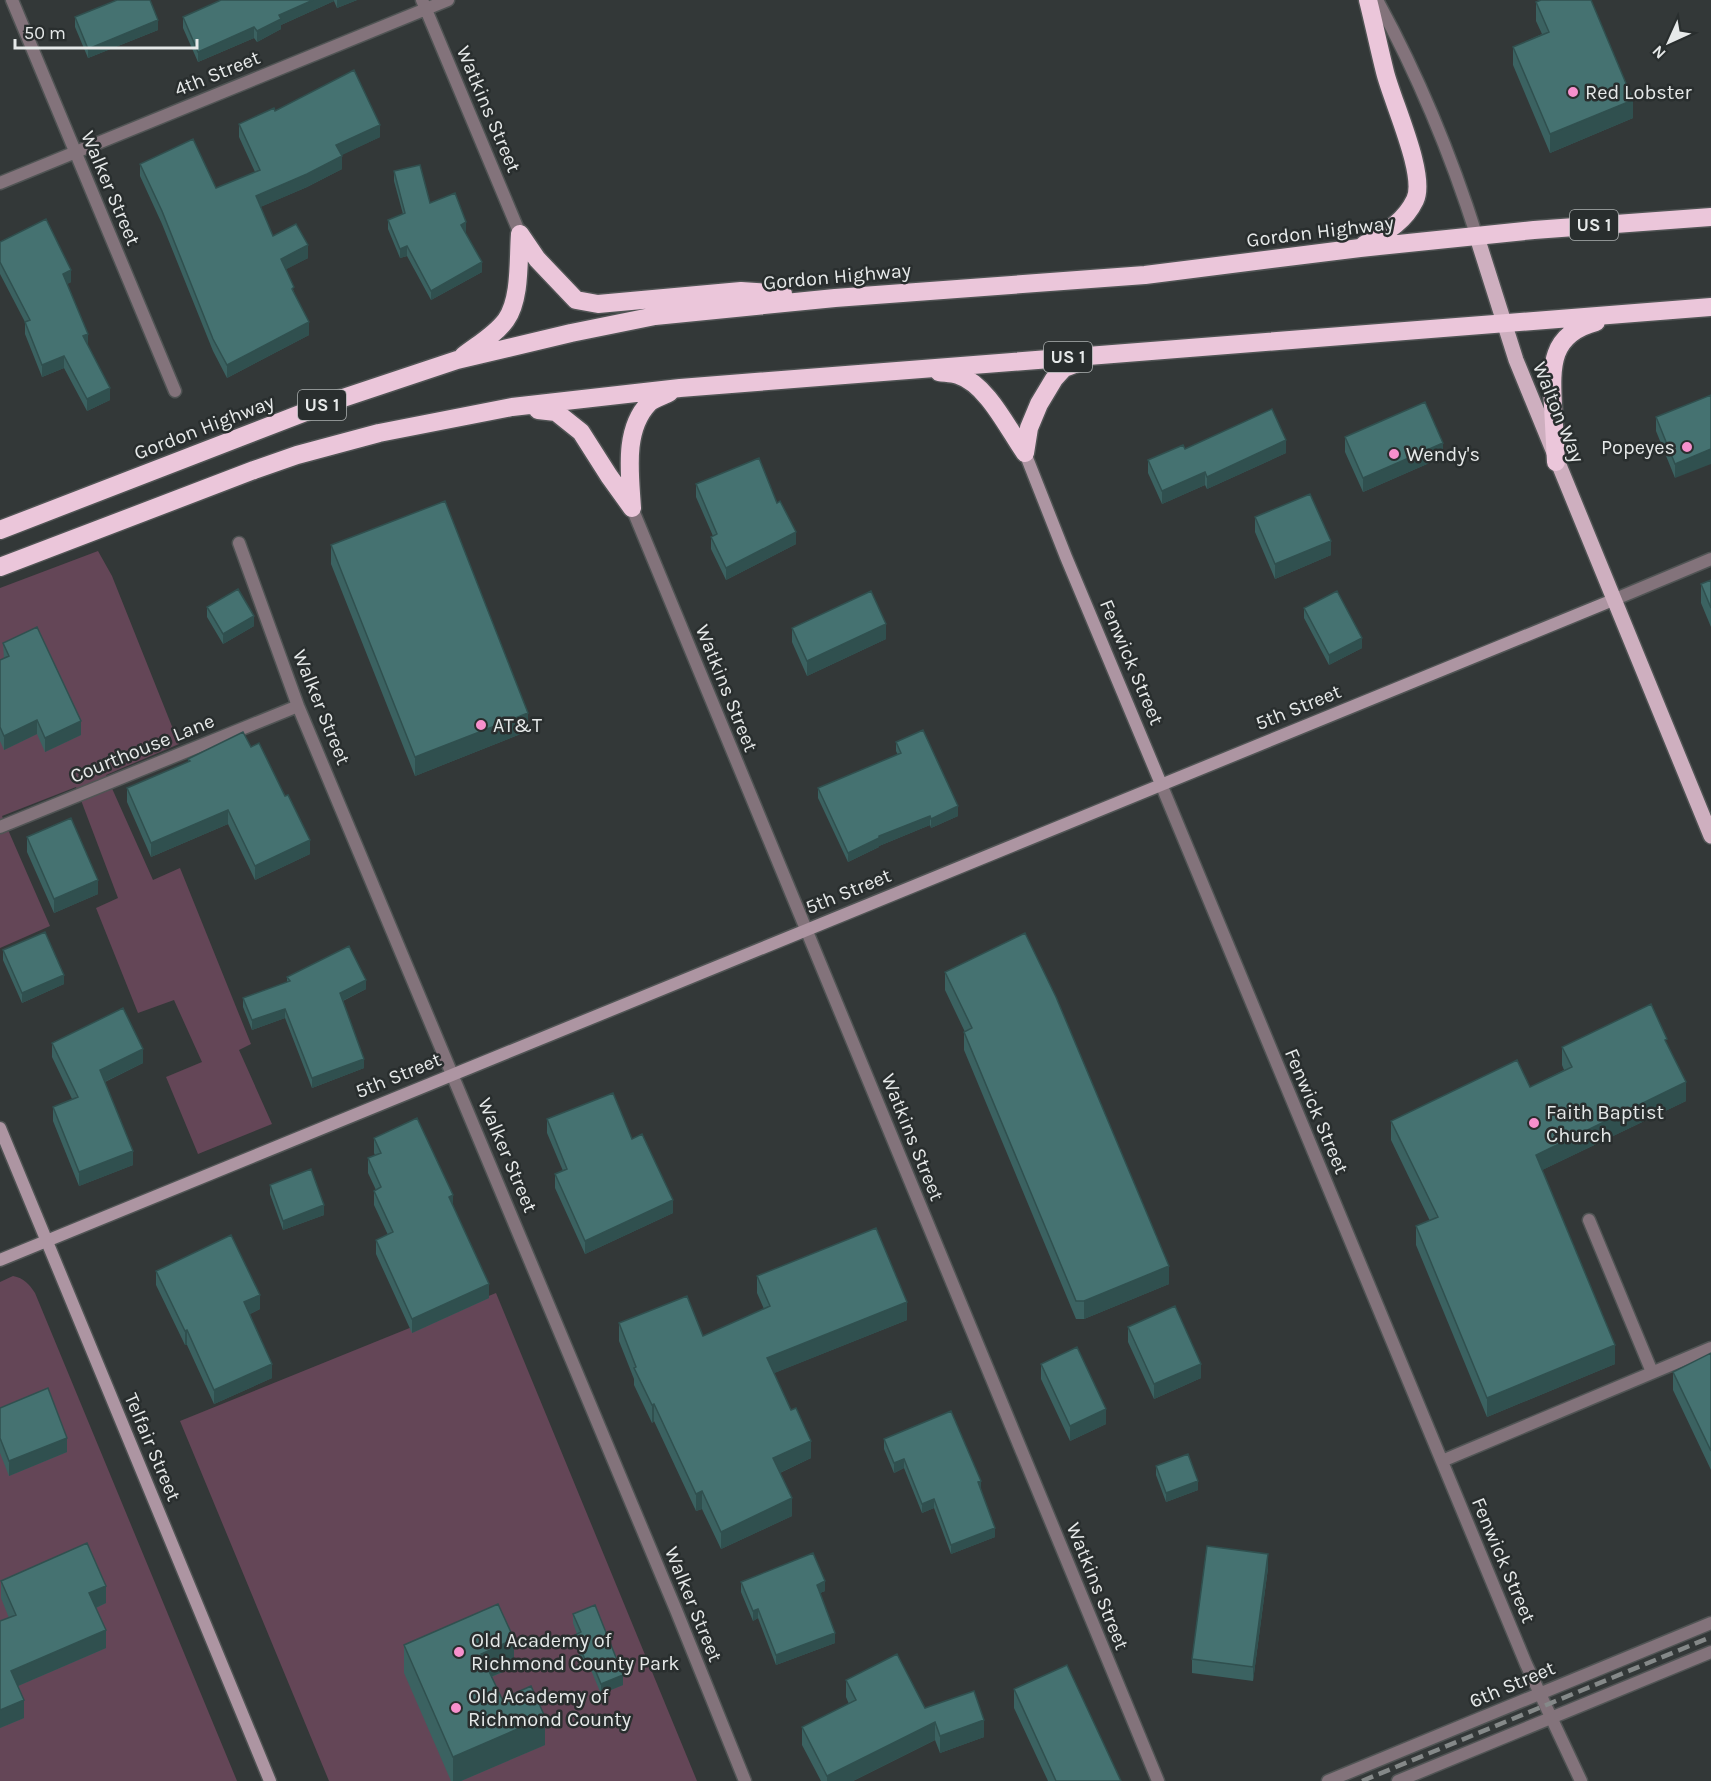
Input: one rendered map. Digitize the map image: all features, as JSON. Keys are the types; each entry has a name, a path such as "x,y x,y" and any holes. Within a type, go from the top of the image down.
{"highway":[{"path":"1360,248 1398,224 1406,216 1416,199 1419,184 1413,158 1385,74 1368,0"},
{"name":"Gordon Highway","path":"0,530 334,401 457,360 655,316 835,298 1144,275 1360,248 1534,230 1711,217"},
{"path":"520,234 537,259 576,300 597,304 741,291 835,298"},
{"path":"457,360 490,336 505,322 513,309 520,234"},
{"name":"US 1","path":"0,567 297,455 379,433 512,407 680,388 1711,307"},
{"path":"1556,462 1552,371 1561,343 1582,325 1629,313"},
{"path":"1025,453 1029,428 1039,404 1054,379 1064,368 1103,354"},
{"path":"921,368 959,375 974,384 986,394 1025,453"},
{"path":"632,508 629,464 633,431 642,412 651,402 680,388"},
{"path":"512,407 556,412 568,420 581,432 632,508"}],"main road":[{"name":"Walton Way","path":"1477,237 1516,360 1711,836"},
{"name":"Fenwick Street","path":"1025,453 1161,784"},
{"name":"5th Street","path":"0,1260 1613,600"},
{"name":"Telfair Street","path":"0,1128 270,1781"}],"street":[{"name":"Walker Street","path":"12,0 175,391"},
{"name":"4th Street","path":"0,183 424,5 448,0"},
{"name":"Walton Way","path":"1377,0 1418,82 1461,187 1477,237"},
{"name":"Watkins Street","path":"424,5 520,234"},
{"name":"Watkins Street","path":"632,508 1158,1781"},
{"name":"Walker Street","path":"238,543 298,706 672,1599 745,1781"},
{"name":"5th Street","path":"1613,600 1711,559"},
{"name":"Courthouse Lane","path":"0,827 298,706"},
{"name":"Fenwick Street","path":"1161,784 1540,1694 1581,1781"},
{"path":"1589,1220 1652,1372"},
{"path":"1442,1461 1711,1348"},
{"name":"6th Street","path":"1328,1781 1711,1623"},
{"path":"1398,1781 1711,1652"}],"shaded area":[{"path":"98,551 112,576 179,744 106,775 153,880 180,868 251,1044 239,1050 272,1124 198,1154 166,1077 202,1062 174,1000 138,1013 96,908 118,898 76,787 2,816 50,926 0,948 0,588"},
{"path":"13,1276 26,1282 35,1293 237,1781 0,1781 0,1282"},
{"name":"Old Academy of Richmond County Park","path":"496,1293 697,1781 329,1781 180,1421"}],"building":[{"path":"117,0 150,0 158,20 88,49 75,17"},
{"path":"221,0 313,0 279,15 281,19 257,31 254,27 198,52 183,17"},
{"name":"Red Lobster","path":"1541,0 1591,0 1633,100 1550,134 1513,47 1549,32 1536,2"},
{"path":"354,70 380,125 336,145 342,156 256,196 273,236 296,224 308,245 281,259 294,287 292,289 309,322 227,365 213,339 162,211 140,164 193,139 216,188 260,170 239,124 274,108 275,111"},
{"path":"420,165 430,203 455,193 466,222 461,225 482,262 431,291 407,246 400,249 388,220 405,213 394,171"},
{"path":"46,219 71,270 63,274 88,334 83,336 110,388 87,399 64,356 42,365 25,322 30,320 0,262 0,242"},
{"name":"Popeyes","path":"1711,395 1711,449 1675,464 1656,417"},
{"name":"Wendy's","path":"1425,402 1443,443 1363,478 1345,437"},
{"path":"1272,409 1286,440 1207,477 1205,472 1162,491 1148,460 1183,445 1185,449"},
{"path":"759,458 777,503 780,501 796,532 726,568 711,537 717,534 696,484"},
{"path":"1310,494 1331,541 1275,564 1255,517"},
{"path":"445,501 528,713 415,757 331,545"},
{"path":"1711,580 1711,608 1701,584"},
{"path":"238,589 254,616 223,634 207,607"},
{"path":"871,591 886,624 807,661 792,628"},
{"path":"1337,591 1362,638 1329,655 1304,608"},
{"path":"37,627 81,721 45,738 37,720 4,736 0,727 0,660 9,656 3,643"},
{"path":"923,730 958,806 931,819 930,816 879,836 848,853 818,788 901,753 896,742"},
{"path":"243,732 251,747 259,743 310,840 255,866 228,810 151,843 127,788 190,761 188,759"},
{"path":"71,818 98,880 54,899 27,837"},
{"path":"45,932 64,975 22,993 3,950"},
{"path":"1025,933 1056,997 1169,1266 1084,1301 1076,1301 964,1032 972,1028 945,972"},
{"path":"349,946 366,980 340,993 364,1059 312,1078 285,1009 252,1020 243,998 290,981 287,977"},
{"path":"1651,1004 1667,1039 1665,1040 1686,1082 1536,1155 1615,1345 1487,1398 1416,1226 1438,1217 1391,1121 1517,1060 1530,1087 1572,1067 1562,1047"},
{"path":"123,1008 143,1049 100,1070 133,1151 79,1172 53,1107 78,1097 52,1043"},
{"path":"613,1093 632,1139 642,1134 673,1200 585,1241 555,1174 567,1169 547,1119"},
{"path":"417,1118 453,1195 449,1197 489,1284 412,1319 376,1240 393,1232 374,1191 381,1187 368,1158 381,1153 374,1138"},
{"path":"311,1169 324,1205 283,1221 270,1185"},
{"path":"876,1228 907,1302 767,1358 791,1410 796,1408 811,1441 773,1458 792,1498 721,1532 702,1491 696,1494 654,1404 652,1405 634,1368 636,1367 619,1323 687,1296 703,1336 770,1306 757,1276"},
{"path":"231,1235 260,1295 244,1302 272,1364 214,1390 187,1330 185,1331 156,1271"},
{"path":"1175,1306 1201,1364 1154,1384 1128,1327"},
{"path":"1077,1347 1106,1409 1070,1426 1041,1364"},
{"path":"1711,1353 1711,1451 1673,1372"},
{"path":"48,1388 67,1438 9,1461 0,1438 0,1408"},
{"path":"951,1411 981,1481 978,1482 995,1528 951,1545 934,1499 922,1504 904,1459 894,1463 884,1439"},
{"path":"1188,1454 1198,1481 1166,1493 1156,1466"},
{"path":"87,1543 106,1586 89,1593 106,1630 11,1671 24,1700 0,1710 0,1621 16,1615 1,1581"},
{"path":"1207,1546 1268,1554 1253,1667 1192,1659"},
{"path":"813,1553 825,1581 817,1585 835,1633 776,1655 758,1609 753,1611 741,1582"},
{"path":"498,1604 514,1639 481,1654 502,1699 531,1686 545,1717 453,1757 404,1645"},
{"path":"595,1605 623,1675 601,1684 591,1660 586,1662 575,1635 581,1632 573,1614"},
{"path":"897,1654 925,1708 974,1691 984,1720 940,1736 935,1722 827,1776 802,1727 856,1700 846,1680"},
{"path":"1067,1665 1121,1781 1056,1781 1014,1689"}],"railway":[{"path":"1362,1781 1711,1637"}],"place":[{"name":"Red Lobster","path":"1573,92"},
{"name":"Popeyes","path":"1687,447"},
{"name":"Wendy's","path":"1394,454"},
{"name":"AT&T","path":"481,725"},
{"name":"Faith Baptist Church","path":"1534,1123"},
{"name":"Old Academy of Richmond County Park","path":"459,1652"},
{"name":"Old Academy of Richmond County","path":"456,1708"}]}
